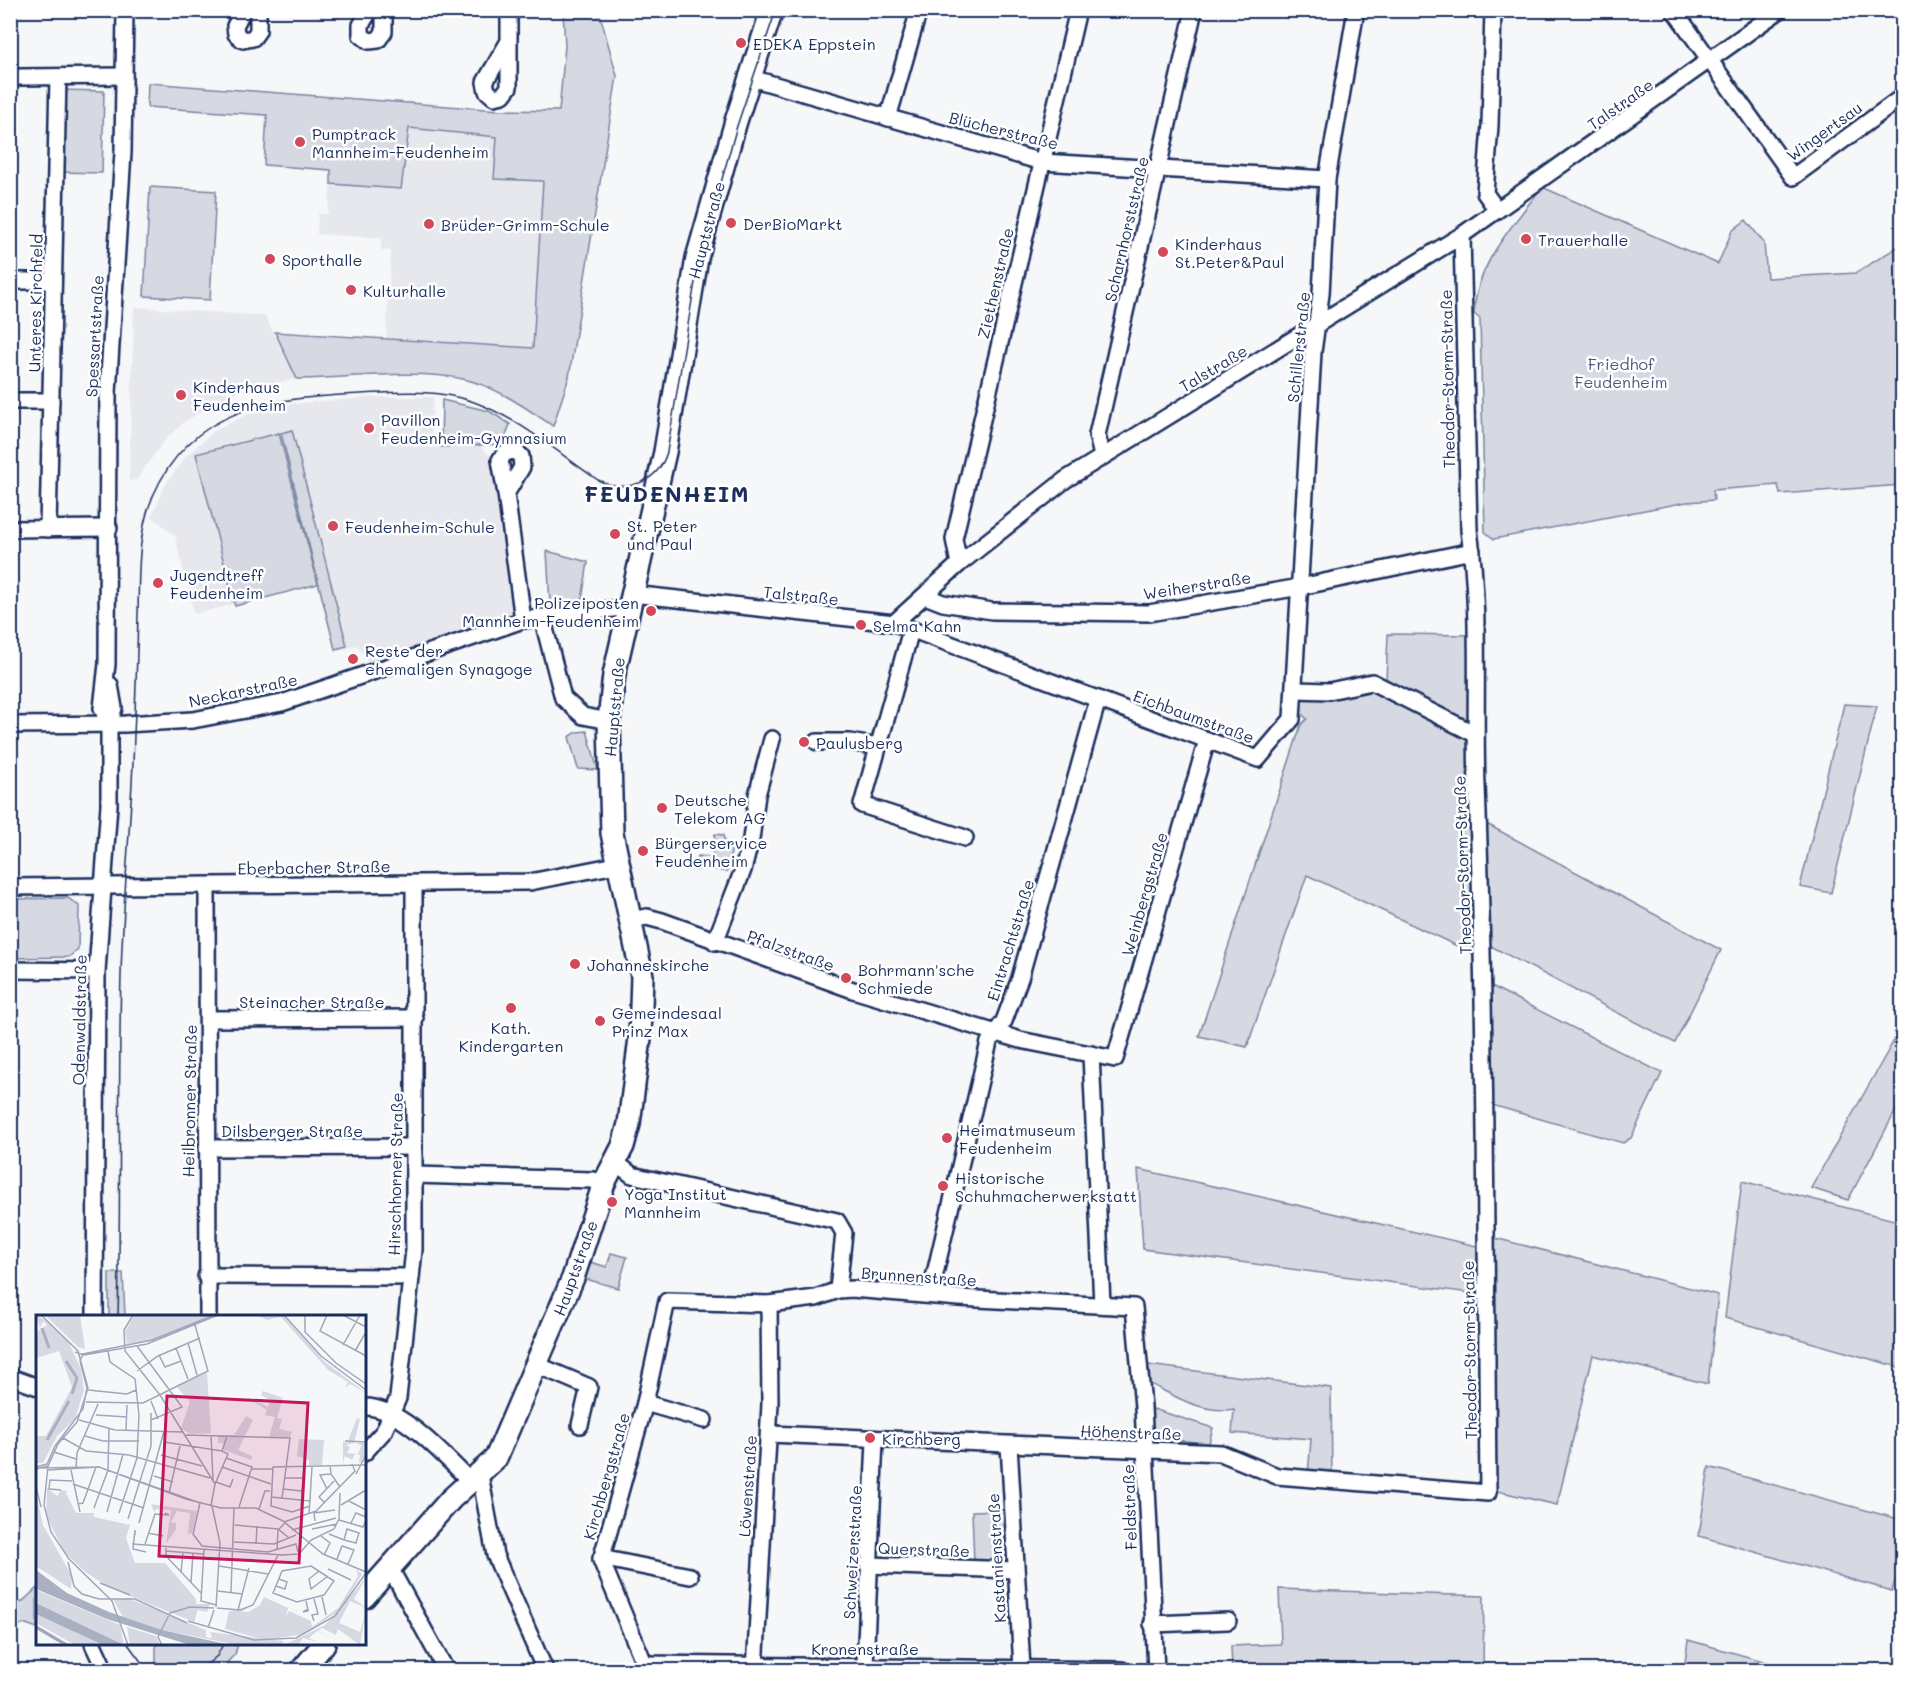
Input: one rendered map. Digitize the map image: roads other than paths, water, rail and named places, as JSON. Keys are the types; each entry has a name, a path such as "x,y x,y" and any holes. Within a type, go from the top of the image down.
{"street":[{"name":"Spessartstraße","path":"109,725 114,708 107,664 108,393 122,169 125,10"},
{"path":"243,10 235,26 236,34 243,40 253,38 258,31 258,10"},
{"path":"370,10 361,25 361,35 369,41 378,40 384,32 384,10"},
{"path":"509,10 509,41"},
{"name":"Hauptstraße","path":"366,1595 451,1499 499,1452 573,1278 604,1183 615,1162 629,1124 640,1038 642,976 616,865 611,815 609,721 614,675 665,452 697,258 736,121 772,10"},
{"path":"888,118 919,10"},
{"name":"Ziethenstraße","path":"959,564 954,539 1078,10"},
{"name":"Scharnhorststraße","path":"1102,456 1097,435 1194,10"},
{"name":"Schillerstraße","path":"1295,690 1313,352 1321,294 1327,179 1356,10"},
{"path":"1493,10 1490,125 1485,193 1497,210"},
{"path":"1674,10 1709,63"},
{"name":"Talstraße","path":"631,601 894,623 959,564 1065,480 1462,236 1709,63 1780,10"},
{"name":"Wingertsau","path":"1709,63 1793,177 1902,97"},
{"path":"10,80 124,76"},
{"name":"Unteres Kirchfeld","path":"48,529 58,77"},
{"name":"Blücherstraße","path":"751,78 1042,162 1327,179"},
{"name":"Theodor-Storm-Straße","path":"1462,236 1469,530 1475,569 1475,734 1485,1084 1488,1493"},
{"path":"10,281 53,281"},
{"path":"10,400 51,401"},
{"path":"506,494 523,620"},
{"path":"10,529 109,528"},
{"name":"Weiherstraße","path":"925,596 943,603 992,611 1149,612 1300,587 1472,551"},
{"name":"Neckarstraße","path":"10,725 109,725 193,720 282,703 523,620 631,601"},
{"path":"542,617 563,698 583,716 609,721"},
{"name":"Eichbaumstraße","path":"894,623 1258,759 1292,719 1295,690"},
{"path":"911,630 862,804 965,838"},
{"path":"1295,690 1329,691 1372,682 1475,734"},
{"name":"Eintrachtstraße","path":"930,1295 989,1042 1004,1021 1020,978 1098,699"},
{"name":"Odenwaldstraße","path":"95,1315 97,971 109,805 109,725"},
{"path":"715,942 743,870 751,839 757,795 772,739"},
{"name":"Weinbergstraße","path":"1115,1059 1207,740"},
{"path":"817,742 850,742 878,747"},
{"name":"Eberbacher Straße","path":"10,886 530,882 616,865"},
{"name":"Hirschhorner Straße","path":"366,1451 384,1431 398,1398 411,1277 414,1175 414,884"},
{"name":"Heilbronner Straße","path":"207,886 209,1019 206,1276 208,1315"},
{"name":"Pfalzstraße","path":"630,920 646,917 656,920 805,975 1020,1040 1115,1059"},
{"path":"10,970 97,971"},
{"name":"Steinacher Straße","path":"209,1019 415,1018"},
{"path":"1091,1054 1102,1305"},
{"name":"Dilsberger Straße","path":"207,1148 414,1147"},
{"path":"615,1162 632,1175 837,1221 844,1233 838,1290"},
{"path":"414,1175 593,1180 604,1183"},
{"path":"206,1276 411,1277"},
{"name":"Brunnenstraße","path":"667,1301 769,1304 816,1298 838,1290 1134,1307"},
{"name":"Kirchbergstraße","path":"646,1667 601,1558 645,1403 667,1301"},
{"name":"Löwenstraße","path":"755,1668 769,1434 769,1304"},
{"name":"Feldstraße","path":"1134,1307 1145,1451 1156,1671"},
{"path":"537,1365 589,1387 580,1425"},
{"path":"10,1377 36,1387"},
{"name":"Kirchbergstraße","path":"645,1403 704,1420"},
{"path":"366,1407 378,1407 393,1414 475,1478 495,1555 544,1671"},
{"name":"Höhenstraße","path":"769,1434 1221,1453 1278,1476 1488,1493"},
{"name":"Schweizerstraße","path":"865,1665 875,1440"},
{"name":"Kastanienstraße","path":"1009,1445 1022,1668"},
{"name":"Kirchbergstraße","path":"601,1558 690,1576"},
{"name":"Querstraße","path":"868,1565 1015,1570"},
{"path":"390,1568 446,1671"},
{"path":"1152,1624 1228,1621"},
{"path":"93,1645 105,1671"},
{"path":"302,1671 323,1645"},
{"name":"Kronenstraße","path":"646,1667 755,1668 865,1665 1122,1671"}],"tram line":[{"path":"118,1315 122,945 133,765 141,539 153,496 170,466 190,442 213,425 239,412 298,399 390,393 418,392 446,395 491,409 523,427 598,480 609,484 630,485 649,478 663,463 667,452 698,264 737,126 776,10"},
{"path":"129,1645 142,1663 152,1670"},
{"path":"200,1670 217,1656 222,1645"}],"place":[{"name":"EDEKA Eppstein","path":"741,43"},
{"name":"Pumptrack Mannheim-Feudenheim","path":"300,142"},
{"name":"DerBioMarkt","path":"731,223"},
{"name":"Brüder-Grimm-Schule","path":"429,224"},
{"name":"Trauerhalle","path":"1526,239"},
{"name":"Kinderhaus St.Peter&Paul","path":"1163,252"},
{"name":"Sporthalle","path":"270,259"},
{"name":"Kulturhalle","path":"351,290"},
{"name":"Kinderhaus Feudenheim","path":"181,395"},
{"name":"Pavillon Feudenheim-Gymnasium","path":"369,428"},
{"name":"Feudenheim-Schule","path":"333,526"},
{"name":"St. Peter und Paul","path":"615,534"},
{"name":"Jugendtreff Feudenheim","path":"158,583"},
{"name":"Polizeiposten Mannheim-Feudenheim","path":"651,611"},
{"name":"Selma Kahn","path":"861,625"},
{"name":"Reste der ehemaligen Synagoge","path":"353,659"},
{"name":"Paulusberg","path":"804,742"},
{"name":"Deutsche Telekom AG","path":"662,808"},
{"name":"Bürgerservice Feudenheim","path":"643,851"},
{"name":"Johanneskirche","path":"575,964"},
{"name":"Bohrmann'sche Schmiede","path":"846,978"},
{"name":"Kath. Kindergarten","path":"511,1008"},
{"name":"Gemeindesaal Prinz Max","path":"600,1021"},
{"name":"Heimatmuseum Feudenheim","path":"947,1138"},
{"name":"Historische Schuhmacherwerkstatt","path":"943,1186"},
{"name":"Yoga Institut Mannheim","path":"612,1202"},
{"name":"Kirchberg","path":"870,1438"}],"district":[{"name":"FEUDENHEIM","path":"667,493"}],"park label":[{"name":"Friedhof Feudenheim","path":"1621,372"}]}
